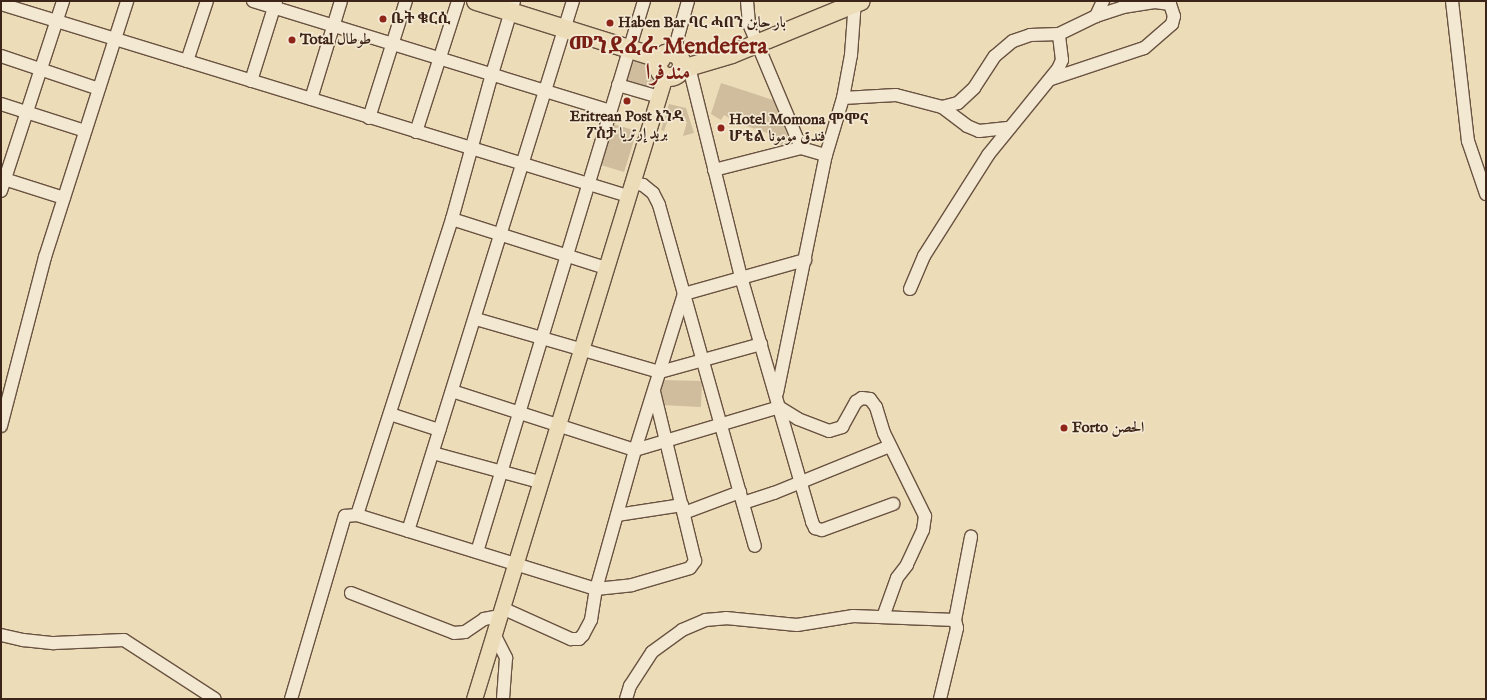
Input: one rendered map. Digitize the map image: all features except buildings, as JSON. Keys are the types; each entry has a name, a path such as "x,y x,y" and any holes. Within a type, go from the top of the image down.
{"highway":[{"path":"476,1 513,7 565,30 676,62"},
{"path":"665,76 660,70 676,62 757,44 857,2"}],"main road":[{"path":"474,699 665,76"}],"street":[{"path":"63,1 2,183 64,198"},
{"path":"1,423 64,198 116,39 126,1"},
{"path":"187,61 207,1"},
{"path":"253,1 275,4 333,26 393,42 610,111"},
{"path":"311,99 341,1"},
{"path":"369,118 406,1"},
{"path":"416,132 458,1"},
{"path":"408,531 439,430 476,319 522,164 573,1"},
{"path":"477,552 644,1"},
{"path":"688,1 676,62 714,170 741,277 815,528 822,530 893,504"},
{"path":"747,1 749,24 801,148"},
{"path":"1096,16 1103,1"},
{"path":"1452,1 1471,154 1486,194"},
{"path":"778,402 826,155 843,98 851,55 857,2"},
{"path":"942,107 958,103 974,88 995,56 1013,41 1030,35 1059,34 1096,16 1123,7 1155,2 1170,4 1174,16 1172,24 1144,48 1051,79"},
{"path":"1,4 588,184 630,189 643,185 653,193 659,205 722,424 755,546"},
{"path":"251,81 275,4"},
{"path":"357,516 452,219 492,74 513,7"},
{"path":"910,290 924,256 988,155 1051,79 1062,60 1059,34"},
{"path":"1,56 99,89"},
{"path":"618,85 659,97"},
{"path":"843,98 896,95 942,107 967,126 979,131 1010,128"},
{"path":"1,104 85,131"},
{"path":"714,170 801,148 826,155"},
{"path":"1471,154 1486,175"},
{"path":"452,219 606,268"},
{"path":"684,294 805,260"},
{"path":"351,593 454,633 465,632 484,619 501,612 571,639 579,639 591,620 596,589 635,450 684,294"},
{"path":"476,319 660,372 761,344"},
{"path":"452,391 635,450 664,440 722,424 778,402"},
{"path":"291,699 341,522 345,516 357,516 515,563 596,589 632,585 690,568 695,561 683,509 664,440 654,392"},
{"path":"778,402 798,419 829,431 842,427 856,402 862,398 870,399 876,407 890,446 925,516 923,530 907,565 897,578 884,617"},
{"path":"390,414 439,430"},
{"path":"617,515 683,509 741,497 801,482 890,446"},
{"path":"433,453 501,473 540,482"},
{"path":"940,699 956,628 956,620 970,537"},
{"path":"626,699 630,686 652,652 682,630 705,620 726,618 797,625 854,616 956,620"},
{"path":"494,634 506,658 504,699"},
{"path":"1,635 23,640 54,643 124,640 132,643 215,699"}],"shaded area":[{"path":"633,61 645,64 653,71 654,82 649,88 626,83"},
{"path":"721,83 773,100 791,144 774,145 777,136 743,125 724,115 721,120 711,114"},
{"path":"669,104 686,108 694,133 683,136 687,122 669,116 664,131 661,130"},
{"path":"613,124 637,131 624,172 601,165"},
{"path":"662,380 702,381 701,407 661,405"}],"place":[{"name":"ቤት ቁርሲ","path":"383,19"},
{"name":"Haben Bar ባር ሓበን بار حابن","path":"610,23"},
{"name":"Total طوطال","path":"292,40"},
{"name":"Eritrean Post እንዳ ፖስታ بريد إرتريا","path":"627,101"},
{"name":"Hotel Momona ሞሞና ሆቴል فندق مومونا","path":"721,128"},
{"name":"Forto الحصن","path":"1064,428"}],"district":[{"name":"መንደፈራ Mendefera مندفرا","path":"668,60"}]}
